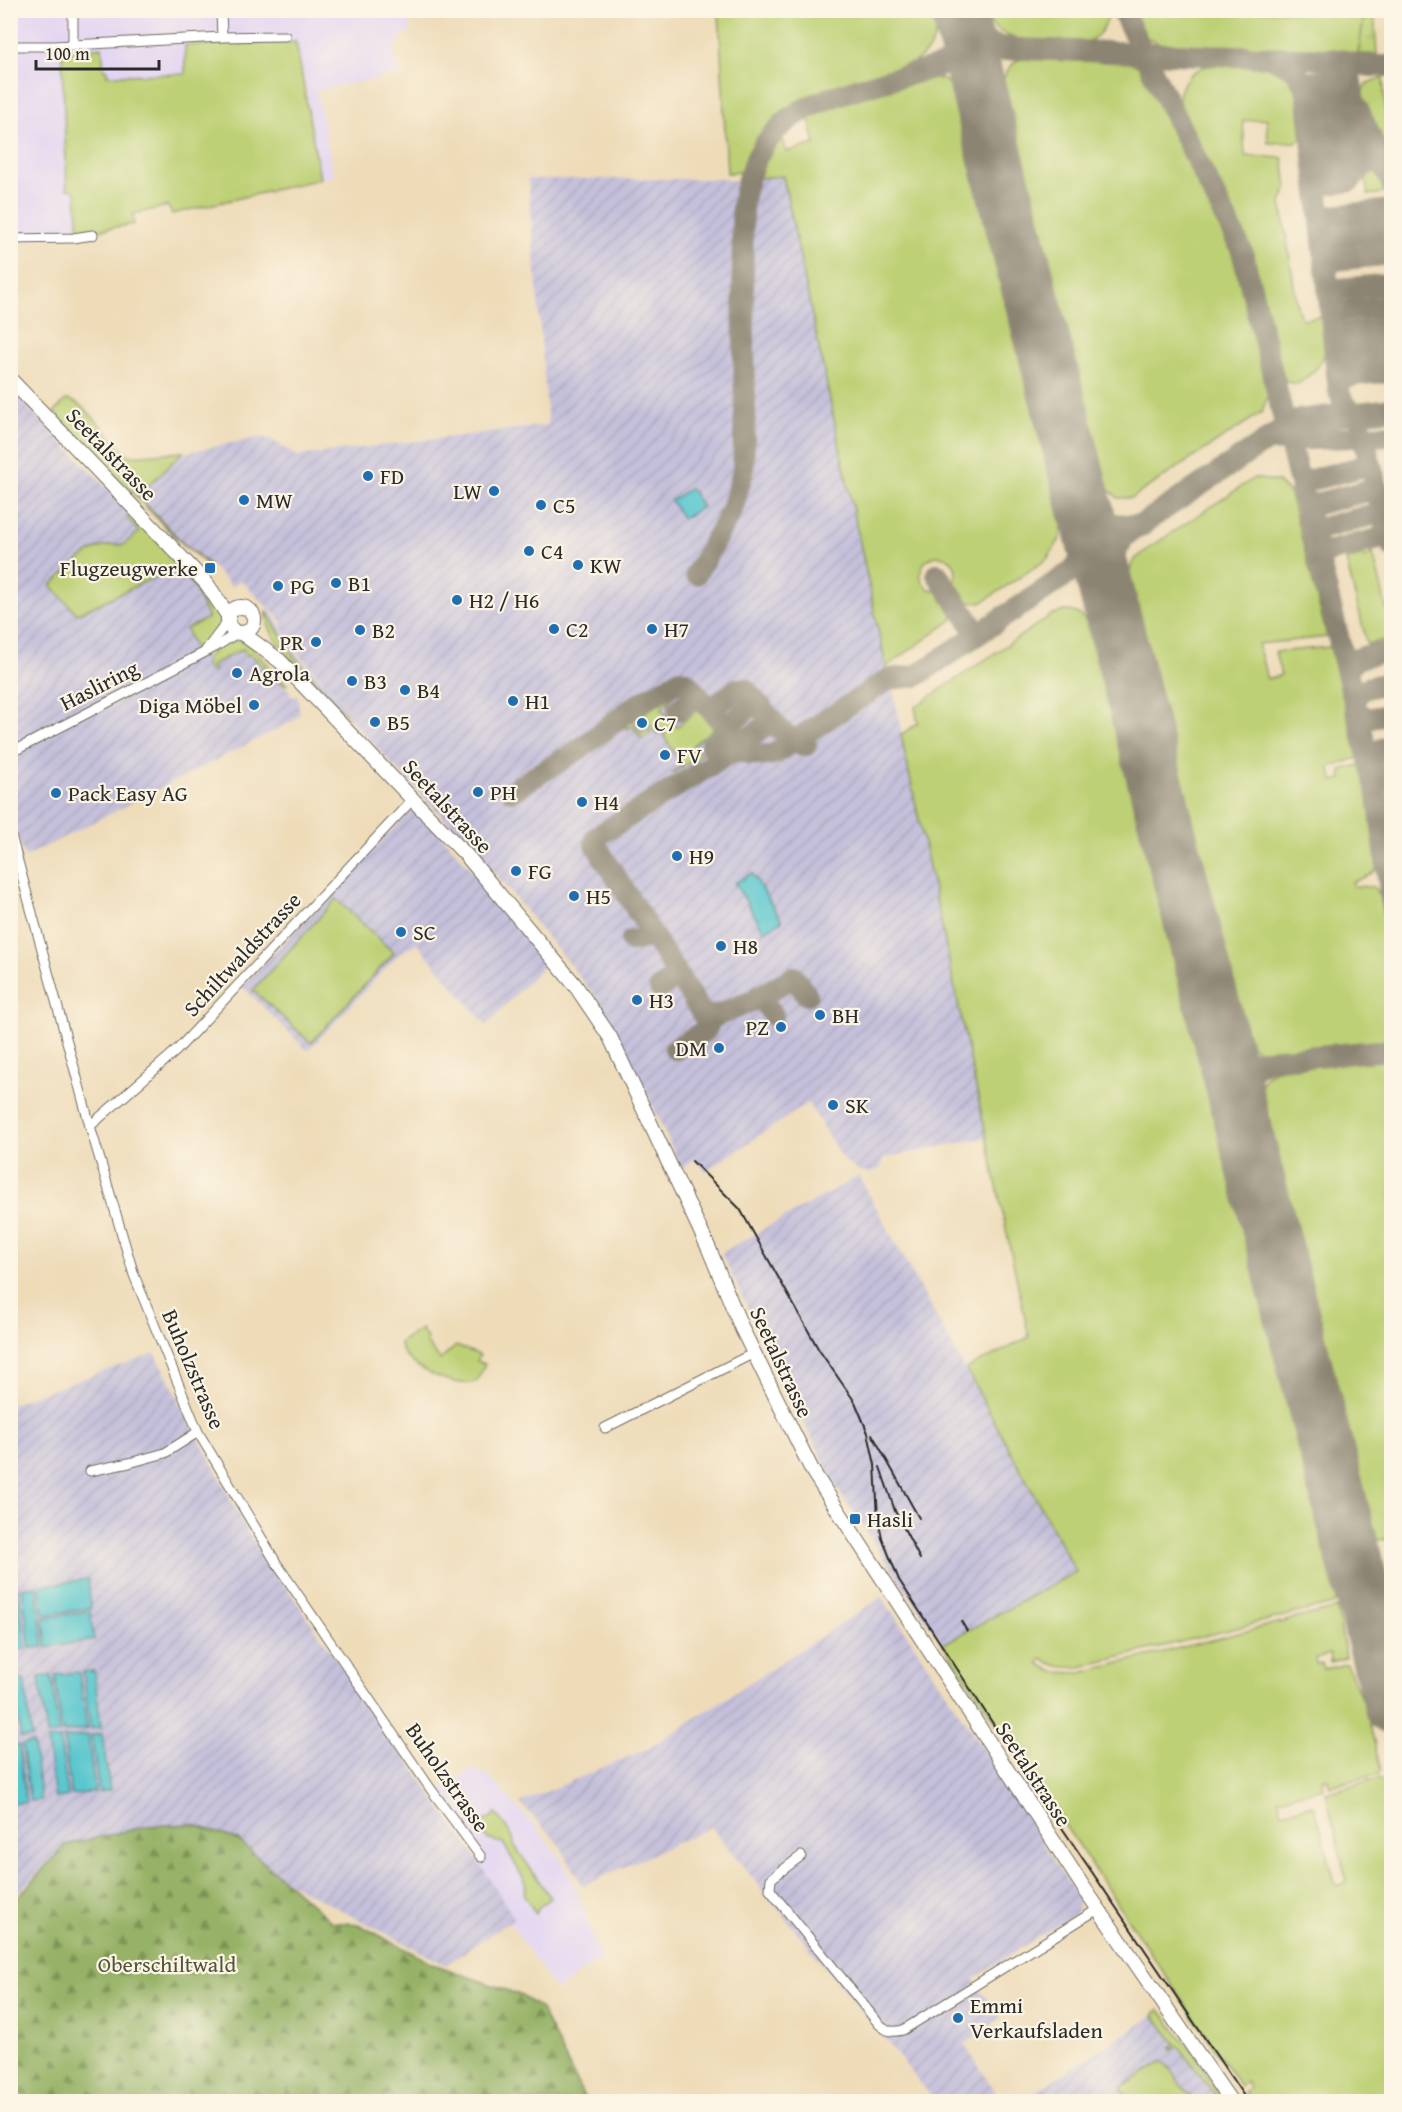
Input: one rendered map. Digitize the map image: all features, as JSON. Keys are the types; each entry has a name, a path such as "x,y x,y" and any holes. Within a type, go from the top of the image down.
{"main road":[{"name":"Seetalstrasse","path":"10,379 207,584 240,607"},
{"name":"Seetalstrasse","path":"207,584 228,619"},
{"path":"240,607 250,611 255,620 251,629 240,633 231,628 228,619 234,609 240,607"},
{"name":"Seetalstrasse","path":"255,620 280,661"},
{"name":"Seetalstrasse","path":"240,633 280,661 476,866 575,985 605,1027 754,1353 801,1451 831,1503 1098,1909 1231,2102"}],"street":[{"path":"73,10 74,44"},
{"path":"221,10 222,37"},
{"path":"10,46 285,36"},
{"path":"10,239 62,238 93,234"},
{"name":"Hasliring","path":"205,652 228,619"},
{"name":"Hasliring","path":"10,753 240,633"},
{"name":"Schiltwaldstrasse","path":"90,1126 177,1050 413,799"},
{"name":"Buholzstrasse","path":"10,832 90,1126 134,1275 198,1432 277,1564 430,1788 481,1857"},
{"path":"605,1428 754,1353"},
{"path":"90,1470 165,1453 198,1432"},
{"path":"801,1856 771,1879 770,1890 879,2024 895,2033 1098,1909"}],"shaded area":[{"path":"11,11 406,11 411,32 402,34 394,53 400,74 317,90 332,170 336,176 320,179 304,77 296,42 185,45 185,74 106,75 103,51 67,51 62,55 67,189 74,190 76,193 79,233 11,242"},
{"path":"783,176 988,1137 884,1158 881,1168 871,1173 859,1171 843,1160 808,1103 706,1171 694,1159 682,1169 625,1047 596,997 495,873 351,720 356,715 301,657 281,626 283,622 240,580 232,587 211,565 183,543 138,496 183,453 261,437 272,440 297,456 548,425 528,179 728,179 728,181"},
{"path":"10,389 129,510 127,518 139,532 123,545 107,544 51,585 78,614 176,567 193,585 208,619 194,643 196,652 206,657 205,660 214,671 211,665 243,649 290,691 291,697 298,696 300,714 291,722 25,857 10,821"},
{"path":"269,609 300,659 356,715 352,719 293,655 267,612"},
{"path":"415,806 550,959 486,1025 417,943 400,953 308,1051 242,986"},
{"path":"859,1176 1076,1572 943,1644 834,1484 721,1253"},
{"path":"155,1353 248,1533 479,1862 514,1918 446,1965 276,1876 238,1840 65,1845 11,1901 11,1404"},
{"path":"882,1597 1033,1823 1044,1845 1079,1899 1076,1913 973,1979 1001,2018 964,2044 1002,2101 935,2101 711,1827 583,1886 559,1844 520,1803 649,1748"},
{"path":"473,1769 488,1776 537,1828 564,1864 579,1896 600,1959 556,1990 509,1922 514,1918 479,1862 483,1854 442,1795 444,1787"},
{"path":"1154,2015 1176,2044 1173,2049 1177,2046 1215,2095 1207,2101 1194,2101 1163,2061 1121,2089 1129,2101 1020,2102"}],"green space":[{"path":"934,10 936,32 929,49 916,61 898,70 815,93 793,103 778,114 765,129 750,154 743,172 727,173 719,11"},
{"path":"983,11 1109,11 1105,25 1094,39 1082,44 1073,44 1034,42 1014,38 996,29"},
{"path":"1129,11 1365,11 1358,54 1170,49 1147,38"},
{"path":"1365,11 1374,11 1377,54 1358,54"},
{"path":"296,42 320,179 172,214 168,206 133,214 134,224 79,233 76,193 74,190 67,189 62,55 67,51 102,47 104,69 107,70 107,75 185,74 185,45"},
{"path":"1037,54 1126,59 1146,71 1230,240 1267,374 1270,389 1262,412 1132,498 1118,498 1105,486 1002,83 1007,71 1014,63 1024,57"},
{"path":"1213,65 1253,65 1276,70 1293,84 1302,104 1302,138 1296,142 1268,143 1267,119 1243,121 1245,156 1283,158 1287,188 1281,203 1298,310 1303,319 1323,316 1326,339 1324,356 1315,370 1297,384 1287,382 1281,373 1248,246 1178,103 1184,82 1188,77 1198,69"},
{"path":"931,77 945,80 954,93 1063,521 1060,539 1047,559 981,603 966,602 958,593 954,585 955,568 950,560 942,556 928,559 922,566 921,578 929,589 942,592 953,614 952,620 886,667 783,176 757,178 765,156 781,136 787,152 815,144 808,115 828,106"},
{"path":"1383,78 1387,136 1391,136 1391,154 1385,154 1359,96 1367,83"},
{"path":"1370,169 1379,171 1386,186 1383,193 1368,195 1365,174"},
{"path":"66,400 74,402 90,414 130,456 183,452 138,496 183,543 209,566 175,537 54,412"},
{"path":"1254,478 1278,482 1290,494 1327,637 1258,644 1267,679 1281,675 1275,652 1330,647 1358,758 1329,767 1333,781 1342,779 1341,770 1360,765 1374,816 1379,845 1378,865 1370,875 1352,882 1353,886 1374,887 1381,897 1389,933 1392,979 1391,1033 1383,1042 1375,1044 1267,1054 1251,1046 1246,1040 1128,576 1133,561 1149,548"},
{"path":"129,510 207,594 220,615 218,626 212,636 196,652 186,629 208,618 193,585 176,567 77,614 51,585 92,551 111,545 123,545 139,532 127,518"},
{"path":"1373,553 1391,627 1391,638 1367,644 1346,560 1363,555 1364,558"},
{"path":"1065,611 1075,612 1082,617 1091,633 1336,1591 1336,1603 1080,1667 1060,1666 1042,1659 1038,1663 1053,1672 1081,1673 1337,1608 1346,1658 1330,1662 1330,1654 1315,1658 1316,1664 1322,1663 1324,1669 1347,1664 1367,1713 1381,1770 1378,1774 1330,1786 1327,1777 1322,1779 1324,1788 1278,1799 1282,1812 1314,1805 1336,1886 1347,1883 1326,1793 1378,1778 1385,1783 1392,1808 1391,2101 1251,2101 1244,2092 1250,2088 1245,2082 1240,2086 943,1644 1076,1572 966,1369 1029,1337 901,735 918,723 915,707 1053,614"},
{"path":"267,612 293,655 350,720 286,653 268,624"},
{"path":"241,640 252,647 287,685 280,682 251,655 246,655 243,649 211,665 214,671 209,671 205,662 211,653 225,644"},
{"path":"682,688 661,709 677,727 699,708 715,727 693,745 701,755 671,774 682,765 663,735 666,733 665,730 656,734 643,714 633,721 641,733 648,728 651,733 641,739 633,726 627,729 625,725"},
{"path":"336,899 394,953 311,1043 253,990"},
{"path":"1380,1057 1392,1061 1392,1539 1374,1540 1260,1093 1263,1079 1279,1067"},
{"path":"421,1329 428,1340 426,1342 440,1360 456,1346 480,1355 477,1361 485,1364 477,1381 459,1383 446,1380 420,1368 410,1360 402,1351 400,1342"},
{"path":"496,1813 513,1837 514,1845 551,1898 539,1907 536,1914 524,1895 526,1883 503,1843 487,1839 476,1823 490,1819"},
{"name":"Oberschiltwald","path":"192,1824 238,1840 332,1922 358,1924 433,1964 520,1995 541,2009 586,2101 11,2101 11,1905 65,1845 148,1826"},
{"path":"1159,2009 1192,2051 1222,2100 1207,2101 1215,2095 1178,2046 1172,2050 1171,2047 1176,2044 1154,2015"},
{"path":"1163,2061 1194,2101 1129,2101 1121,2088"}],"water":[{"path":"690,488 702,507 683,519 671,501"},
{"path":"752,873 782,921 764,931 735,883"},
{"path":"88,1579 91,1608 43,1615 39,1586"},
{"path":"36,1586 44,1647 30,1648 22,1588"},
{"path":"18,1588 26,1649 13,1650 11,1589"},
{"path":"90,1611 94,1640 47,1647 43,1618"},
{"path":"94,1671 101,1727 90,1729 83,1672"},
{"path":"79,1672 87,1729 62,1732 55,1675"},
{"path":"52,1676 59,1733 47,1735 39,1677"},
{"path":"24,1680 32,1737 21,1738 13,1682"},
{"path":"102,1734 110,1790 99,1792 91,1735"},
{"path":"88,1735 95,1792 71,1795 64,1738"},
{"path":"60,1739 68,1796 55,1798 47,1740"},
{"path":"33,1743 41,1800 30,1801 22,1745"},
{"path":"19,1745 26,1802 11,1804 11,1746"}],"taxiway":[{"path":"1122,10 1242,251 1378,796 1392,909"},
{"path":"958,11 966,26 978,37 1008,48"},
{"path":"696,574 732,510 743,471 745,412 742,207 749,177 759,153 773,134 791,118 834,96 994,51 1019,49 1331,59 1370,66 1392,66"},
{"path":"978,91 982,63 994,51"},
{"path":"1274,59 1295,69 1307,91 1339,392 1344,403 1359,420 1392,546"},
{"path":"1342,60 1349,67 1353,98 1392,184"},
{"path":"1307,91 1311,82 1350,77"},
{"path":"1309,103 1312,99 1353,95"},
{"path":"1311,120 1314,116 1359,111"},
{"path":"1313,139 1317,133 1366,128"},
{"path":"1315,155 1319,150 1374,144"},
{"path":"1317,173 1320,168 1381,161"},
{"path":"1318,188 1321,185 1350,181 1367,162"},
{"path":"1322,227 1325,220 1331,216 1392,210"},
{"path":"1324,248 1334,238 1392,232"},
{"path":"1327,270 1330,263 1336,260 1392,254"},
{"path":"1330,299 1338,289 1392,284"},
{"path":"1332,319 1341,311 1392,306"},
{"path":"1334,342 1339,335 1345,333 1392,328"},
{"path":"1336,364 1346,354 1392,350"},
{"path":"1339,387 1342,382 1354,375 1392,372"},
{"path":"773,1015 764,1001 759,998 716,1016 703,1015 595,844 596,837 732,752 774,754 889,679 916,676 1297,420 1392,409"},
{"path":"1273,441 1392,435"},
{"path":"1301,494 1307,481 1361,467 1367,461 1368,454"},
{"path":"1312,525 1307,516 1313,505 1366,491 1376,494 1385,507"},
{"path":"1380,493 1379,508 1375,514 1319,529 1314,535 1313,542 1319,550 1328,552 1378,539 1384,534 1386,524"},
{"path":"1083,503 1095,516 1110,523 1143,525"},
{"path":"1074,568 1087,548 1089,524"},
{"path":"1106,591 1106,570 1121,543"},
{"path":"937,574 978,634"},
{"path":"1347,674 1352,663 1358,659 1392,651"},
{"path":"512,791 584,746 632,708 680,680 686,682 750,754"},
{"path":"1355,703 1356,697 1363,690 1392,682"},
{"path":"720,702 737,689 745,689 778,727"},
{"path":"678,710 697,694"},
{"path":"735,720 750,707 761,706"},
{"path":"1356,711 1367,719 1392,714"},
{"path":"747,739 769,724 779,728 795,742 806,745"},
{"path":"711,746 729,730"},
{"path":"1390,777 1376,774 1371,763 1377,751 1392,745"},
{"path":"631,941 646,938 650,931"},
{"path":"660,988 675,977 675,970"},
{"path":"756,998 794,977 807,995"},
{"path":"1216,1020 1233,1050 1252,1061 1392,1050"},
{"path":"675,1049 706,1030 709,1023"},
{"path":"1238,1105 1245,1078 1254,1068 1267,1061"},
{"path":"1354,1560 1368,1581 1379,1587 1392,1589"},
{"path":"1372,1631 1379,1608 1392,1595"}],"runway":[{"path":"958,10 1392,1707"}],"railway":[{"path":"692,1161 740,1209 819,1350 855,1402 868,1433 875,1465 878,1518 882,1538 899,1580 1037,1791 1248,2102"},
{"path":"872,1434 919,1518"},
{"path":"880,1467 895,1511 920,1559"},
{"path":"961,1621 967,1631"}],"place":[{"name":"FD","path":"368,476"},
{"name":"LW","path":"494,491"},
{"name":"MW","path":"244,500"},
{"name":"C5","path":"541,505"},
{"name":"C4","path":"529,551"},
{"name":"KW","path":"578,565"},
{"name":"Flugzeugwerke","path":"210,568"},
{"name":"B1","path":"336,583"},
{"name":"PG","path":"278,586"},
{"name":"H2 / H6","path":"457,600"},
{"name":"C2","path":"554,629"},
{"name":"H7","path":"652,629"},
{"name":"B2","path":"360,630"},
{"name":"PR","path":"316,642"},
{"name":"Agrola","path":"237,673"},
{"name":"B3","path":"352,681"},
{"name":"B4","path":"405,690"},
{"name":"H1","path":"513,701"},
{"name":"Diga Möbel","path":"254,705"},
{"name":"B5","path":"375,722"},
{"name":"C7","path":"642,723"},
{"name":"FV","path":"665,755"},
{"name":"PH","path":"478,792"},
{"name":"Pack Easy AG","path":"56,793"},
{"name":"H4","path":"582,802"},
{"name":"H9","path":"677,856"},
{"name":"FG","path":"516,871"},
{"name":"H5","path":"574,896"},
{"name":"SC","path":"401,932"},
{"name":"H8","path":"721,946"},
{"name":"H3","path":"637,1000"},
{"name":"BH","path":"820,1015"},
{"name":"PZ","path":"781,1027"},
{"name":"DM","path":"719,1048"},
{"name":"SK","path":"833,1105"},
{"name":"Hasli","path":"855,1519"},
{"name":"Emmi Verkaufsladen","path":"958,2018"}]}
